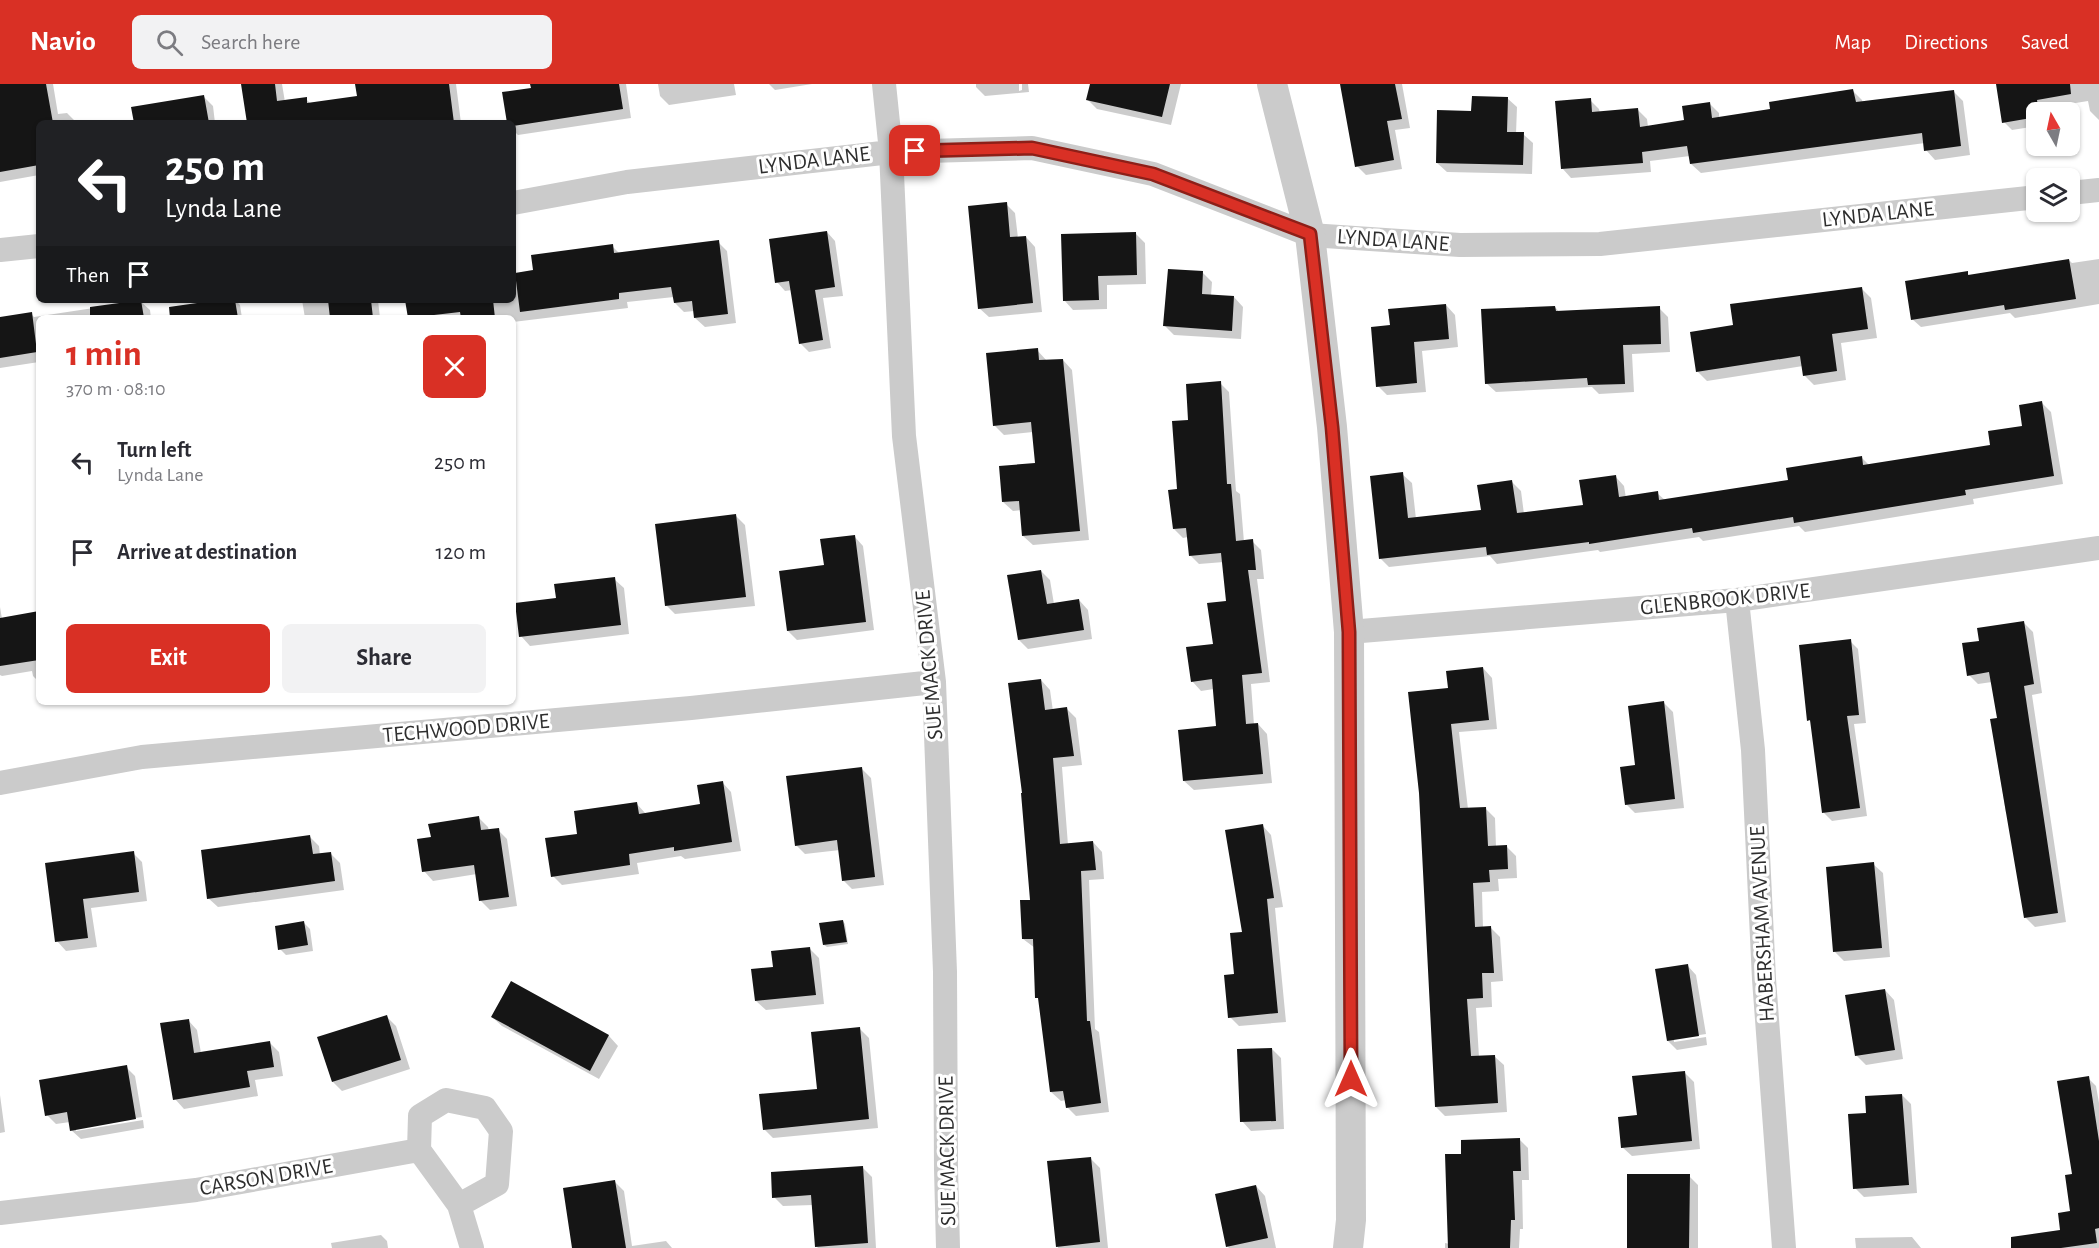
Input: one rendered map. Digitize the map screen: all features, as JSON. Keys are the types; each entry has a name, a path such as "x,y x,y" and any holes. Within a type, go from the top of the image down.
{"street":[{"name":"SUE MACK DRIVE","path":"884,84 891,152 904,436 934,682 945,972 948,1248"},
{"path":"1272,84 1310,234 1332,427 1349,632 1351,1220 1348,1248"},
{"name":"LYNDA LANE","path":"516,202 627,182 891,152 1032,148 1153,174 1310,234 1460,245 1600,244 2026,198"},
{"path":"2080,192 2099,190"},
{"path":"0,250 36,246"},
{"name":"GLENBROOK DRIVE","path":"1349,632 1737,600 2099,548"},
{"name":"HABERSHAM AVENUE","path":"1737,600 1753,750 1764,979 1784,1248"},
{"name":"TECHWOOD DRIVE","path":"0,783 142,757 679,709 934,682"},
{"path":"459,1205 497,1184 501,1131 485,1108 446,1100 420,1116 419,1150 459,1205 472,1248"},
{"name":"CARSON DRIVE","path":"0,1213 196,1190 419,1150"}],"building":[{"path":"0,84 46,84 52,120 36,120 36,166 0,172"},
{"path":"241,84 275,84 277,101 307,97 307,103 357,96 355,84 449,84 454,120 247,120"},
{"path":"530,84 619,84 623,109 516,126 516,120 507,120 502,92 531,88"},
{"path":"1090,84 1170,84 1162,117 1086,100"},
{"path":"1340,84 1395,84 1402,119 1387,121 1394,160 1355,167"},
{"path":"1996,84 2070,84 2071,94 2037,100 2037,102 2026,102 2026,119 2002,123"},
{"path":"1853,89 1856,102 1954,90 1961,146 1924,151 1922,133 1690,164 1687,146 1642,152 1643,163 1561,169 1555,101 1591,98 1592,112 1638,108 1640,127 1684,120 1682,106 1710,102 1712,118 1770,109 1769,102"},
{"path":"204,95 208,120 133,120 131,107"},
{"path":"1472,96 1508,97 1507,132 1524,132 1523,165 1436,163 1437,110 1471,111"},
{"path":"1007,202 1010,237 1026,236 1033,303 978,309 968,206"},
{"path":"827,231 835,287 815,290 823,340 799,344 789,281 775,283 769,239"},
{"path":"1136,232 1137,275 1098,276 1099,300 1063,301 1061,234"},
{"path":"719,240 728,314 694,318 692,301 674,303 671,287 619,293 619,299 520,312 516,273 533,270 531,255 613,244 614,253"},
{"path":"2069,259 2076,299 2005,310 2004,305 1911,320 1905,281 1968,271 1968,275"},
{"path":"1168,269 1203,271 1202,294 1234,296 1232,331 1163,326"},
{"path":"1862,287 1868,329 1832,334 1837,371 1803,376 1800,356 1696,372 1690,332 1733,325 1730,304"},
{"path":"142,303 144,315 90,315 90,307"},
{"path":"197,303 236,303 238,315 170,315 169,307"},
{"path":"328,303 371,303 373,315 330,315"},
{"path":"406,303 493,303 495,315 460,315 460,312 408,315"},
{"path":"1446,304 1449,339 1414,342 1417,383 1376,387 1371,327 1390,325 1388,309"},
{"path":"1555,306 1556,311 1660,306 1661,344 1623,345 1625,384 1588,385 1587,378 1485,384 1481,309"},
{"path":"32,312 36,352 0,358 0,317"},
{"path":"1038,348 1039,360 1063,359 1080,531 1022,536 1019,501 1002,502 999,466 1035,463 1031,422 993,426 986,353"},
{"path":"1221,381 1227,484 1231,484 1236,541 1253,539 1256,570 1248,570 1262,673 1242,675 1246,724 1258,723 1263,774 1183,781 1178,730 1216,726 1212,679 1191,682 1186,647 1213,644 1207,603 1226,601 1221,553 1189,556 1186,528 1173,529 1168,490 1177,489 1172,421 1188,420 1186,384"},
{"path":"2042,401 2054,476 1965,490 1966,495 1794,523 1793,517 1693,533 1692,528 1589,544 1589,542 1487,555 1486,547 1379,559 1370,476 1403,472 1408,518 1481,510 1477,485 1512,480 1517,513 1583,505 1579,480 1616,475 1619,497 1658,491 1659,500 1788,480 1786,468 1862,456 1863,465 1990,445 1988,431 2022,426 2019,405"},
{"path":"736,514 746,597 665,606 655,524"},
{"path":"855,535 866,622 787,631 779,571 824,565 820,539"},
{"path":"1041,570 1047,604 1079,599 1084,630 1018,640 1007,575"},
{"path":"615,577 621,625 519,637 516,603 556,598 554,584"},
{"path":"36,612 36,660 0,666 0,618"},
{"path":"2024,621 2034,684 2024,686 2058,913 2024,918 1990,719 1997,718 1989,672 1967,676 1962,643 1979,641 1977,628"},
{"path":"1851,639 1859,715 1847,716 1860,808 1822,813 1810,720 1807,721 1799,645"},
{"path":"1483,667 1489,720 1451,724 1460,808 1486,807 1488,846 1507,845 1508,869 1489,870 1490,882 1473,883 1475,927 1491,926 1494,973 1482,973 1483,998 1467,999 1471,1056 1495,1055 1498,1103 1435,1107 1419,793 1408,692 1448,688 1446,671"},
{"path":"1041,679 1045,710 1067,707 1074,756 1053,758 1060,844 1093,841 1096,870 1081,871 1087,1021 1090,1021 1101,1103 1066,1108 1063,1091 1050,1092 1038,998 1035,998 1033,939 1022,939 1020,900 1030,900 1022,793 1008,683"},
{"path":"1664,701 1675,799 1625,805 1620,767 1635,765 1628,706"},
{"path":"862,767 875,877 842,881 837,840 795,846 786,776"},
{"path":"723,781 732,842 674,851 674,847 629,854 630,865 551,877 545,838 577,834 574,811 637,802 639,814 700,804 697,785"},
{"path":"479,816 481,830 499,828 509,897 479,901 474,865 422,872 417,839 431,837 428,824"},
{"path":"1263,824 1274,898 1267,899 1278,1013 1228,1018 1224,975 1234,974 1230,933 1242,932 1225,830"},
{"path":"310,835 313,854 331,852 335,881 207,899 201,850"},
{"path":"134,851 139,892 83,899 88,938 55,942 45,863"},
{"path":"1874,862 1882,948 1833,952 1826,867"},
{"path":"843,920 847,942 823,945 819,923"},
{"path":"304,921 308,945 278,950 275,926"},
{"path":"810,947 816,995 755,1001 751,969 773,967 771,951"},
{"path":"1688,964 1699,1036 1667,1041 1655,969"},
{"path":"511,981 609,1035 590,1071 491,1017"},
{"path":"1885,989 1895,1050 1855,1056 1845,995"},
{"path":"387,1015 401,1060 332,1082 317,1037"},
{"path":"189,1019 194,1053 270,1041 274,1067 247,1071 250,1087 173,1100 160,1023"},
{"path":"860,1027 869,1119 763,1130 759,1094 817,1089 811,1032"},
{"path":"1272,1048 1276,1121 1240,1122 1237,1049"},
{"path":"127,1065 136,1119 70,1131 67,1112 45,1116 39,1080"},
{"path":"1685,1071 1692,1141 1621,1148 1618,1117 1637,1115 1632,1076"},
{"path":"2089,1076 2099,1141 2099,1228 2095,1229 2097,1243 2061,1248 2011,1248 2011,1237 2060,1230 2058,1213 2070,1211 2065,1175 2072,1174 2057,1081"},
{"path":"1902,1094 1909,1185 1853,1189 1848,1114 1866,1113 1865,1096"},
{"path":"1520,1138 1521,1171 1513,1171 1515,1220 1511,1220 1510,1248 1448,1248 1445,1154 1461,1154 1461,1140"},
{"path":"1091,1157 1100,1242 1056,1247 1047,1161"},
{"path":"863,1166 868,1243 815,1247 811,1195 772,1198 771,1172"},
{"path":"1627,1174 1690,1174 1689,1248 1627,1248"},
{"path":"615,1180 626,1248 572,1248 563,1188"},
{"path":"1256,1185 1268,1238 1226,1247 1215,1194"}],"route":[{"path":"915,151 1032,148 1153,174 1310,234 1332,427 1349,632 1351,1079"}]}
